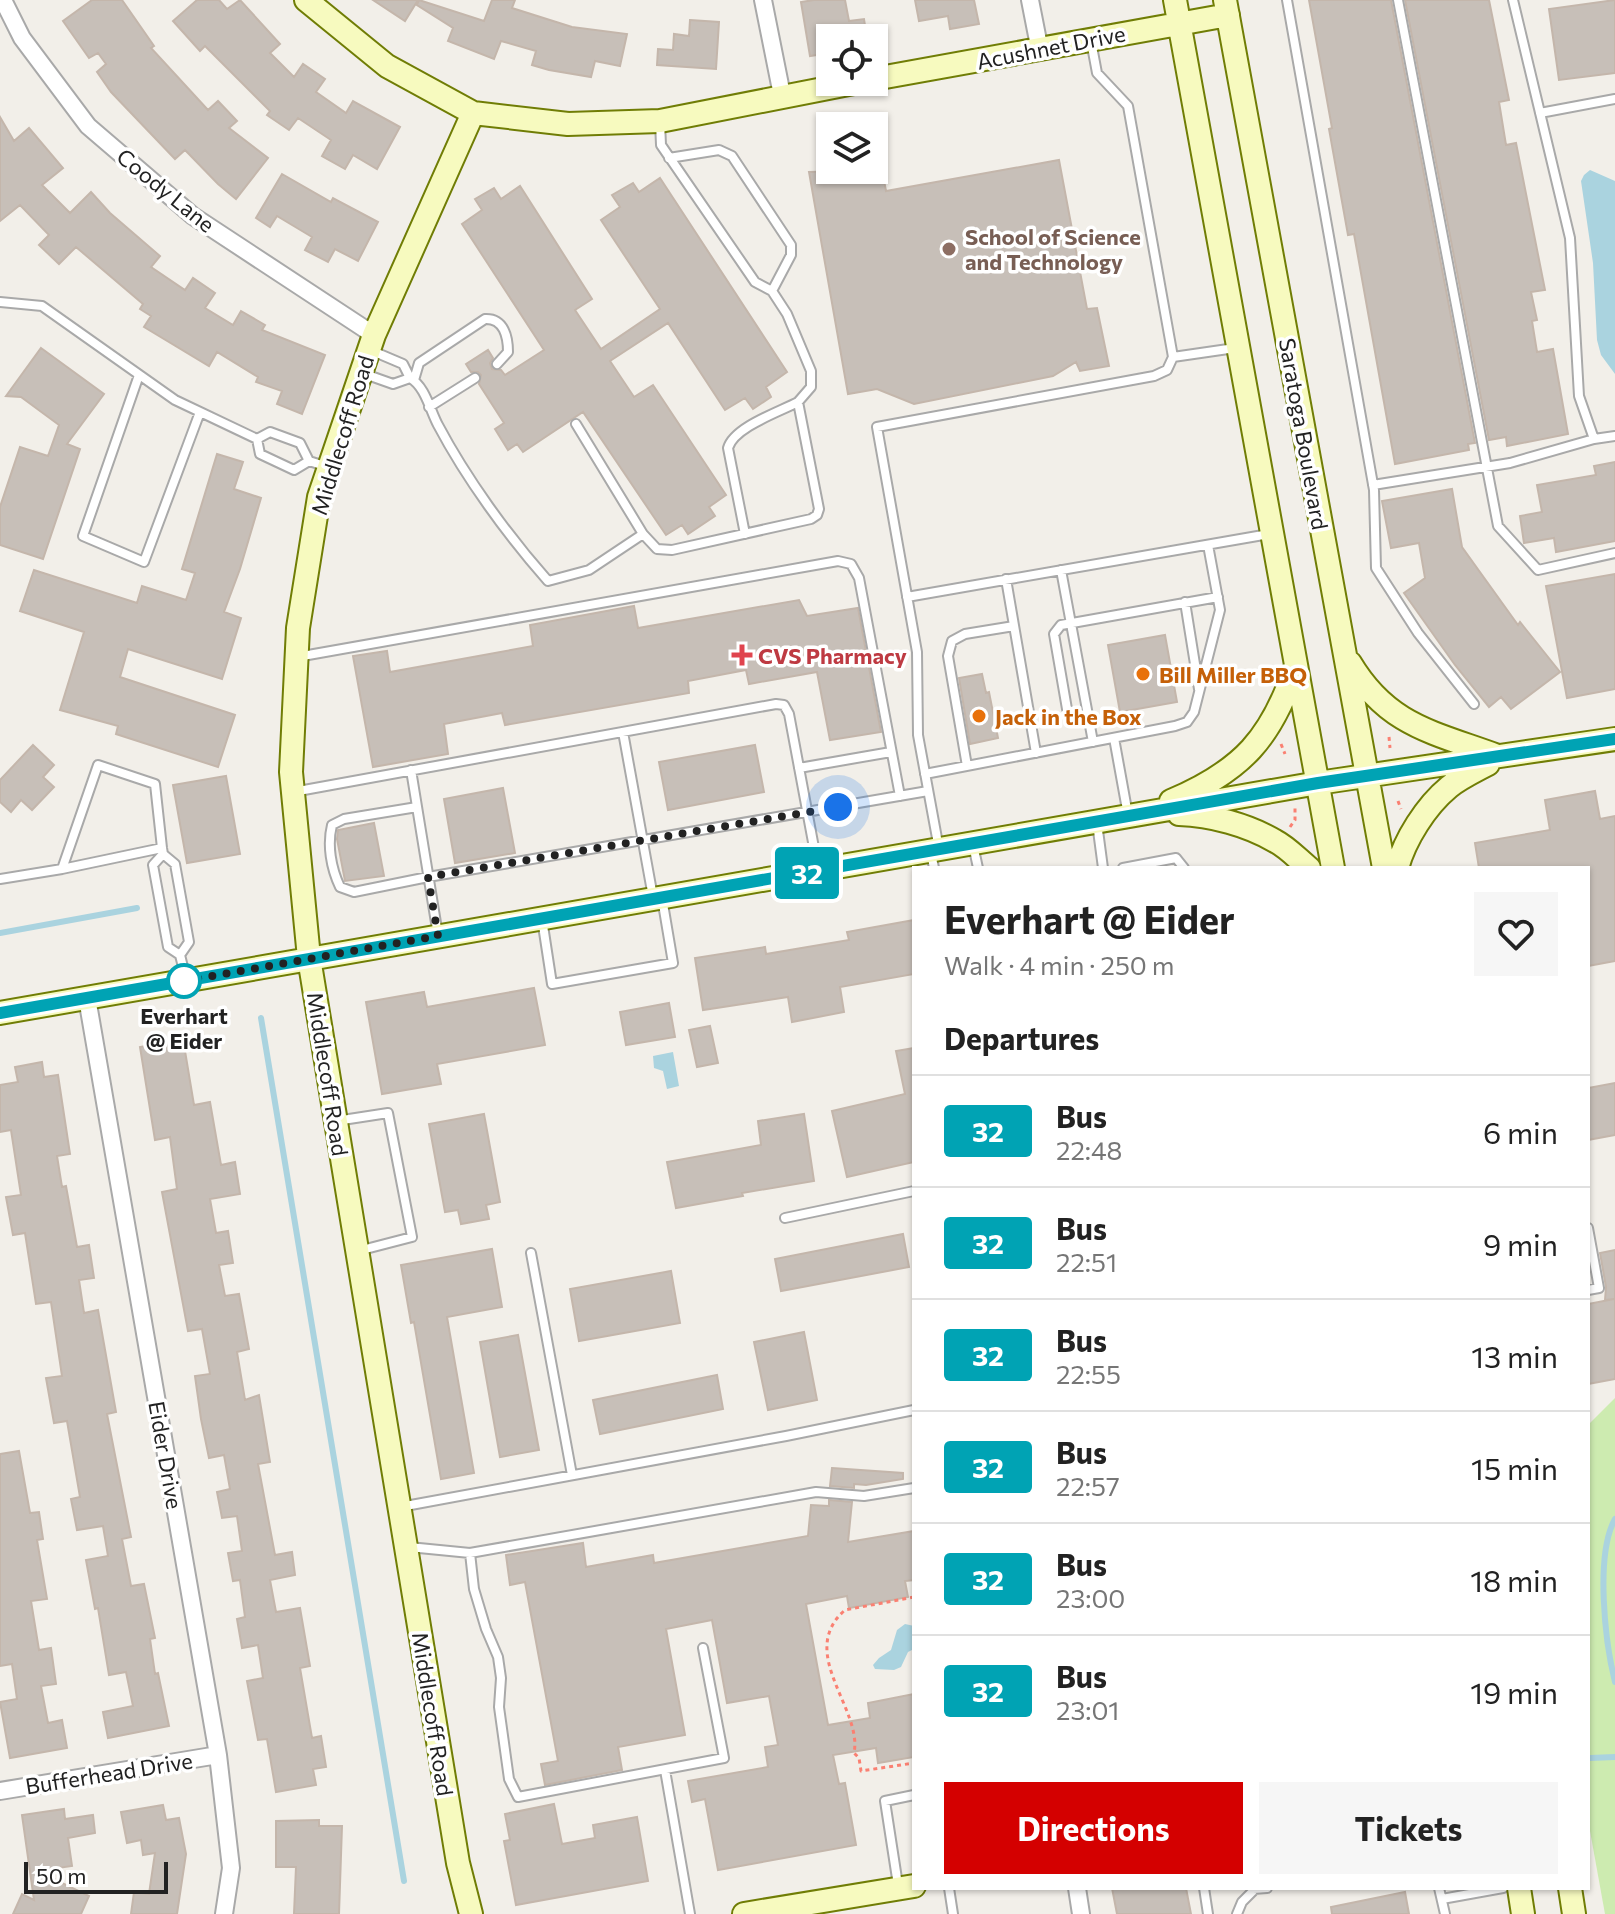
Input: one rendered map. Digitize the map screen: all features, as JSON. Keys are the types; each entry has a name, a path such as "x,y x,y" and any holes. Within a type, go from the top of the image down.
{"main road":[{"path":"306,0 387,66 473,113 568,124 660,121 816,89"},
{"path":"1175,0 1333,866"},
{"name":"Acushnet Drive","path":"888,77 1179,23 1227,8"},
{"name":"Saratoga Boulevard","path":"1227,8 1384,866"},
{"name":"Middlecoff Road","path":"471,1914 458,1863 309,958 291,772 298,628 319,497 319,464 473,113"},
{"path":"1344,653 1376,699 1402,719 1500,757"},
{"path":"1135,815 1216,778 1249,754 1271,724 1288,690 1296,664"},
{"path":"0,1013 819,871 934,857 973,844 1318,783 1615,739"},
{"path":"1398,866 1423,817 1449,787 1500,757"},
{"path":"1135,815 1191,814 1238,825 1277,841 1307,866"},
{"path":"744,1914 817,1908 906,1888"},
{"path":"1519,1890 1523,1914"},
{"path":"1570,1890 1574,1914"}],"street":[{"name":"Coody Lane","path":"3,0 22,38 88,126 193,216 371,342"},
{"path":"763,0 782,95"},
{"path":"1030,0 1040,51"},
{"name":"Eider Drive","path":"87,998 218,1755 231,1868 224,1914"},
{"name":"Bufferhead Drive","path":"0,1791 218,1755"},
{"path":"1077,1890 1081,1914"}],"lane":[{"path":"1287,0 1373,485 1376,568 1418,633 1474,704"},
{"path":"1398,0 1498,526 1538,570 1615,553"},
{"path":"1513,0 1570,238 1579,396 1594,439"},
{"path":"934,857 928,791 918,735 917,652 877,427 1154,376 1167,370 1173,357 1128,106 1097,73 1091,40"},
{"path":"1540,113 1615,99"},
{"path":"660,121 661,145 755,282 772,291 787,314 811,371 811,387 798,402 730,439 728,448 745,534"},
{"path":"669,158 719,150 732,156 791,245 791,255 772,291"},
{"path":"0,302 42,306 175,400 257,439"},
{"path":"412,379 419,363 485,319 499,323 508,336 508,352 497,364"},
{"path":"371,342 403,364 510,537 548,581 589,570 643,534"},
{"path":"1173,357 1239,347"},
{"path":"361,373 393,384 412,379"},
{"path":"139,375 83,536 144,562 200,412"},
{"path":"429,407 475,378"},
{"path":"576,424 643,534 657,549 672,550 811,519 817,515 819,509 798,402"},
{"path":"270,432 300,443 319,464 294,470 260,454 257,439 270,432"},
{"path":"1373,485 1510,463 1615,436"},
{"path":"907,597 1273,533"},
{"path":"925,774 1187,722 1194,712 1220,610 1208,545"},
{"path":"297,657 838,561 851,564 859,578 900,796"},
{"path":"1061,570 1093,742"},
{"path":"1006,579 1036,753"},
{"path":"1090,720 1076,719 1067,709 1054,634 1061,625 1218,597"},
{"path":"1185,602 1199,692"},
{"path":"967,766 948,656 952,641 965,634 1014,626"},
{"path":"293,792 784,705 789,714 819,871"},
{"path":"542,918 552,984 673,963 643,840 623,732"},
{"path":"1114,738 1135,815"},
{"path":"799,768 891,752"},
{"path":"62,869 98,765 155,784 163,851 175,864 189,942 180,955"},
{"path":"411,770 438,936"},
{"path":"417,807 344,819 332,825 329,837 334,874 340,887 354,892 928,791"},
{"path":"1097,822 1103,866"},
{"path":"973,844 978,866"},
{"path":"0,879 163,851"},
{"path":"163,851 153,865 168,947 180,955 186,980"},
{"path":"1134,866 1176,858 1182,866"},
{"path":"336,1121 388,1113 412,1237 357,1252"},
{"path":"785,1218 912,1191"},
{"path":"1590,1239 1599,1288 1590,1290"},
{"path":"531,1253 572,1475"},
{"path":"399,1507 912,1410"},
{"path":"406,1546 470,1553 816,1492 864,1496 912,1488"},
{"path":"470,1553 474,1589 498,1657 501,1678 499,1707 509,1779 518,1797 724,1758 703,1648"},
{"path":"665,1770 690,1914"},
{"path":"906,1888 885,1801 912,1795"},
{"path":"949,1890 953,1914"},
{"path":"1204,1890 1208,1914"},
{"path":"1237,1914 1252,1890"},
{"path":"1440,1890 1445,1914"},
{"path":"1442,1899 1492,1890"}],"path":[{"path":"1389,737 1390,748"},
{"path":"1280,740 1285,754"},
{"path":"1295,808 1295,820 1304,817"},
{"path":"912,1597 845,1610 831,1628 828,1640 834,1685 853,1727 854,1753 859,1758 861,1771 912,1763"}],"green space":[{"path":"1615,1398 1615,1914 1605,1914 1590,1831 1590,1423"}],"water":[{"path":"1590,170 1615,181 1615,374 1601,355 1597,340 1593,263 1581,181"},
{"path":"673,1052 679,1086 667,1089 663,1071 654,1068 653,1056"},
{"path":"905,1624 912,1626 912,1650 901,1667 894,1670 875,1669 873,1665 891,1650 897,1630"}],"building":[{"path":"92,0 122,0 154,46 151,48 208,110 218,101 237,121 229,128 268,158 236,199 185,150 175,159 111,92 97,72 106,64 98,53 89,58 63,21"},
{"path":"197,0 219,0 227,9 240,0 280,44 270,53 294,77 303,64 325,79 316,92 346,113 353,101 400,127 377,169 353,155 345,169 322,156 331,140 298,118 289,130 267,115 270,111 205,46 200,51 173,21"},
{"path":"373,0 418,0 405,21"},
{"path":"419,0 484,21 492,0 515,0 512,8 572,27 627,34 620,66 595,61 591,77 549,70 532,65 536,51 501,41 494,59 448,41 453,28 417,5"},
{"path":"845,0 849,21 864,19 865,24 816,24 816,55 810,56 801,2"},
{"path":"915,0 974,0 979,24 950,29 948,16 919,21"},
{"path":"1309,0 1391,0 1475,443 1468,444 1469,450 1395,464 1354,234 1348,235"},
{"path":"1405,0 1489,0 1509,100 1499,102 1506,145 1516,143 1545,290 1531,292 1537,320 1532,321 1537,352 1553,349 1568,434 1507,446 1506,437 1489,440"},
{"path":"1615,0 1615,73 1559,80 1549,9"},
{"path":"690,20 719,22 716,69 657,65 658,49 673,50 674,34 689,36"},
{"path":"0,117 14,141 29,128 63,168 42,185 70,213 91,192 110,213 160,256 151,267 185,290 193,278 215,293 205,308 233,325 241,311 265,325 262,330 325,355 302,414 277,404 282,391 256,382 258,377 217,352 209,366 144,327 151,316 140,309 143,304 76,247 59,264 39,245 49,235 20,205 0,221"},
{"name":"School of Science and Technology","path":"1059,160 1087,309 1097,308 1109,366 1080,371 1076,362 1053,376 914,404 877,389 848,394 809,172 816,172 816,184 885,184 886,191"},
{"path":"282,174 331,202 333,198 378,222 358,261 335,249 328,262 305,250 312,237 277,216 270,227 256,218"},
{"path":"660,178 787,372 766,387 771,397 753,409 745,398 725,410 668,323 610,361 634,397 653,385 726,495 709,507 715,516 688,534 682,525 666,535 583,412 523,452 517,444 508,450 495,429 504,423 479,384 481,375 471,372 466,364 488,350 493,358 490,363 492,369 501,370 505,375 544,350 462,224 482,210 475,199 494,188 501,199 520,186 592,299 575,310 601,349 660,309 601,220 620,207 612,195 633,183 639,192"},
{"path":"41,348 104,394 67,444 80,449 43,559 0,545 0,507 20,447 48,456 59,425 21,397 6,396"},
{"path":"217,454 243,462 234,489 261,498 224,612 241,618 222,679 128,649 120,677 235,715 218,767 116,734 118,726 60,710 84,632 20,611 34,570 137,603 142,586 186,600 195,573 182,569"},
{"path":"1615,462 1615,541 1556,552 1554,538 1524,543 1520,516 1542,512 1537,485 1596,475 1594,466"},
{"path":"1452,489 1462,547 1518,625 1520,622 1560,672 1511,709 1501,697 1489,707 1404,593 1425,578 1419,543 1391,548 1382,501"},
{"path":"1615,574 1615,689 1567,698 1546,586"},
{"path":"799,600 807,616 858,608 881,732 830,740 817,672 749,684 746,670 688,681 689,693 505,725 502,713 444,724 448,754 373,767 353,656 387,651 390,672 533,646 530,625 634,606 638,628"},
{"name":"Bill Miller BBQ","path":"1165,635 1177,702 1120,712 1108,645"},
{"name":"Jack in the Box","path":"982,674 986,693 989,692 998,738 970,744 959,678"},
{"path":"33,745 54,765 43,777 54,787 32,810 21,800 11,812 0,802 0,780"},
{"path":"755,745 764,792 668,810 659,762"},
{"path":"226,776 240,854 187,863 173,785"},
{"path":"503,788 515,853 455,863 444,799"},
{"path":"1595,791 1600,819 1615,816 1615,961 1590,966 1590,866 1479,866 1475,843 1550,830 1545,800"},
{"path":"374,823 384,876 345,881 338,830"},
{"path":"912,920 912,974 840,987 844,1012 792,1022 788,997 703,1010 695,958 765,947 766,954 849,940 847,932"},
{"path":"534,988 545,1045 437,1064 441,1084 382,1094 366,1002 424,992 427,1007"},
{"path":"669,1003 675,1037 626,1045 620,1012"},
{"path":"710,1026 718,1063 697,1067 689,1030"},
{"path":"183,1039 194,1105 210,1102 221,1165 235,1162 240,1194 210,1199 216,1233 228,1231 233,1263 219,1265 225,1296 239,1294 249,1349 237,1352 245,1400 259,1395 270,1462 258,1464 275,1555 292,1552 295,1575 270,1580 276,1612 300,1608 310,1666 300,1668 312,1738 321,1736 326,1767 313,1769 316,1785 276,1792 267,1739 258,1740 247,1681 263,1678 258,1645 242,1648 237,1619 245,1617 240,1580 233,1581 228,1553 242,1551 237,1516 222,1518 217,1492 230,1489 224,1455 209,1458 201,1419 195,1376 210,1374 202,1329 188,1331 162,1192 177,1189 170,1137 155,1140 140,1047"},
{"path":"912,1048 912,1162 847,1177 832,1111 905,1094 896,1051"},
{"path":"42,1062 44,1077 58,1075 70,1154 57,1156 77,1247 89,1245 94,1278 79,1280 84,1313 98,1310 116,1412 107,1414 131,1537 122,1539 131,1586 144,1584 155,1638 150,1639 155,1674 158,1673 169,1726 108,1738 103,1712 133,1706 126,1672 109,1675 86,1560 108,1556 103,1526 77,1530 71,1499 80,1497 67,1421 54,1423 46,1378 62,1376 51,1302 36,1304 25,1233 13,1235 6,1197 21,1195 11,1130 0,1132 0,1085 18,1082 15,1067"},
{"path":"1615,1083 1615,1135 1590,1140 1590,1088"},
{"path":"484,1114 500,1202 486,1205 489,1219 461,1224 458,1210 445,1212 429,1124"},
{"path":"804,1114 814,1181 676,1208 667,1162 761,1145 758,1121"},
{"path":"903,1234 909,1267 781,1291 775,1259"},
{"path":"492,1249 502,1307 447,1317 474,1473 441,1479 401,1265"},
{"path":"1615,1250 1615,1379 1590,1384 1590,1304 1614,1299 1605,1300 1600,1253"},
{"path":"671,1271 680,1323 579,1341 570,1289"},
{"path":"804,1332 817,1400 768,1410 754,1342"},
{"path":"518,1335 539,1450 500,1457 480,1342"},
{"path":"717,1375 723,1409 600,1434 593,1400"},
{"path":"19,1451 30,1513 39,1512 43,1539 37,1540 47,1599 31,1601 39,1650 51,1648 56,1684 41,1686 48,1723 62,1720 67,1748 10,1758 0,1702 17,1699 12,1664 0,1666 0,1454"},
{"path":"832,1468 903,1473 903,1479 854,1484 854,1488 830,1486"},
{"path":"829,1500 852,1502 848,1542 912,1531 912,1580 905,1581 908,1597 849,1608 847,1596 806,1604 828,1725 870,1718 868,1703 912,1694 912,1757 878,1763 876,1748 833,1755 839,1784 845,1783 856,1845 718,1870 705,1799 692,1802 688,1781 768,1767 765,1747 778,1745 769,1696 727,1703 712,1620 666,1629 685,1735 618,1747 622,1770 545,1785 541,1764 558,1761 525,1582 510,1585 506,1555 583,1543 586,1567 653,1555 654,1563 808,1536 811,1505 829,1506"},
{"path":"554,1804 562,1844 595,1838 593,1825 637,1817 648,1881 516,1905 504,1841 510,1840 505,1814"},
{"path":"163,1805 166,1820 179,1818 186,1854 177,1914 131,1914 134,1892 149,1894 155,1853 143,1855 141,1840 127,1843 121,1812"},
{"path":"64,1809 65,1819 93,1815 95,1833 68,1838 72,1866 37,1871 89,1896 81,1914 13,1914 22,1894 34,1900 22,1815"},
{"path":"319,1820 319,1826 342,1826 339,1914 294,1914 296,1867 276,1867 276,1821"},
{"path":"1112,1890 1186,1890 1191,1914 1117,1914"},
{"path":"1405,1892 1409,1914 1332,1914 1331,1907"}],"waterway":[{"path":"0,933 137,908"},
{"path":"261,1018 404,1881"},
{"path":"1615,1519 1605,1554 1604,1576 1605,1622 1615,1682"},
{"path":"1590,1758 1615,1757"}],"bus line":[{"name":"32","path":"0,1013 1318,783 1615,739"}],"place":[{"name":"School of Science and Technology","path":"949,249"},
{"name":"CVS Pharmacy","path":"742,655"},
{"name":"Bill Miller BBQ","path":"1143,674"},
{"name":"Jack in the Box","path":"979,716"},
{"name":"Everhart @ Eider","path":"184,981"}],"route":[{"path":"184,981 438,936 428,877 838,807"}]}
